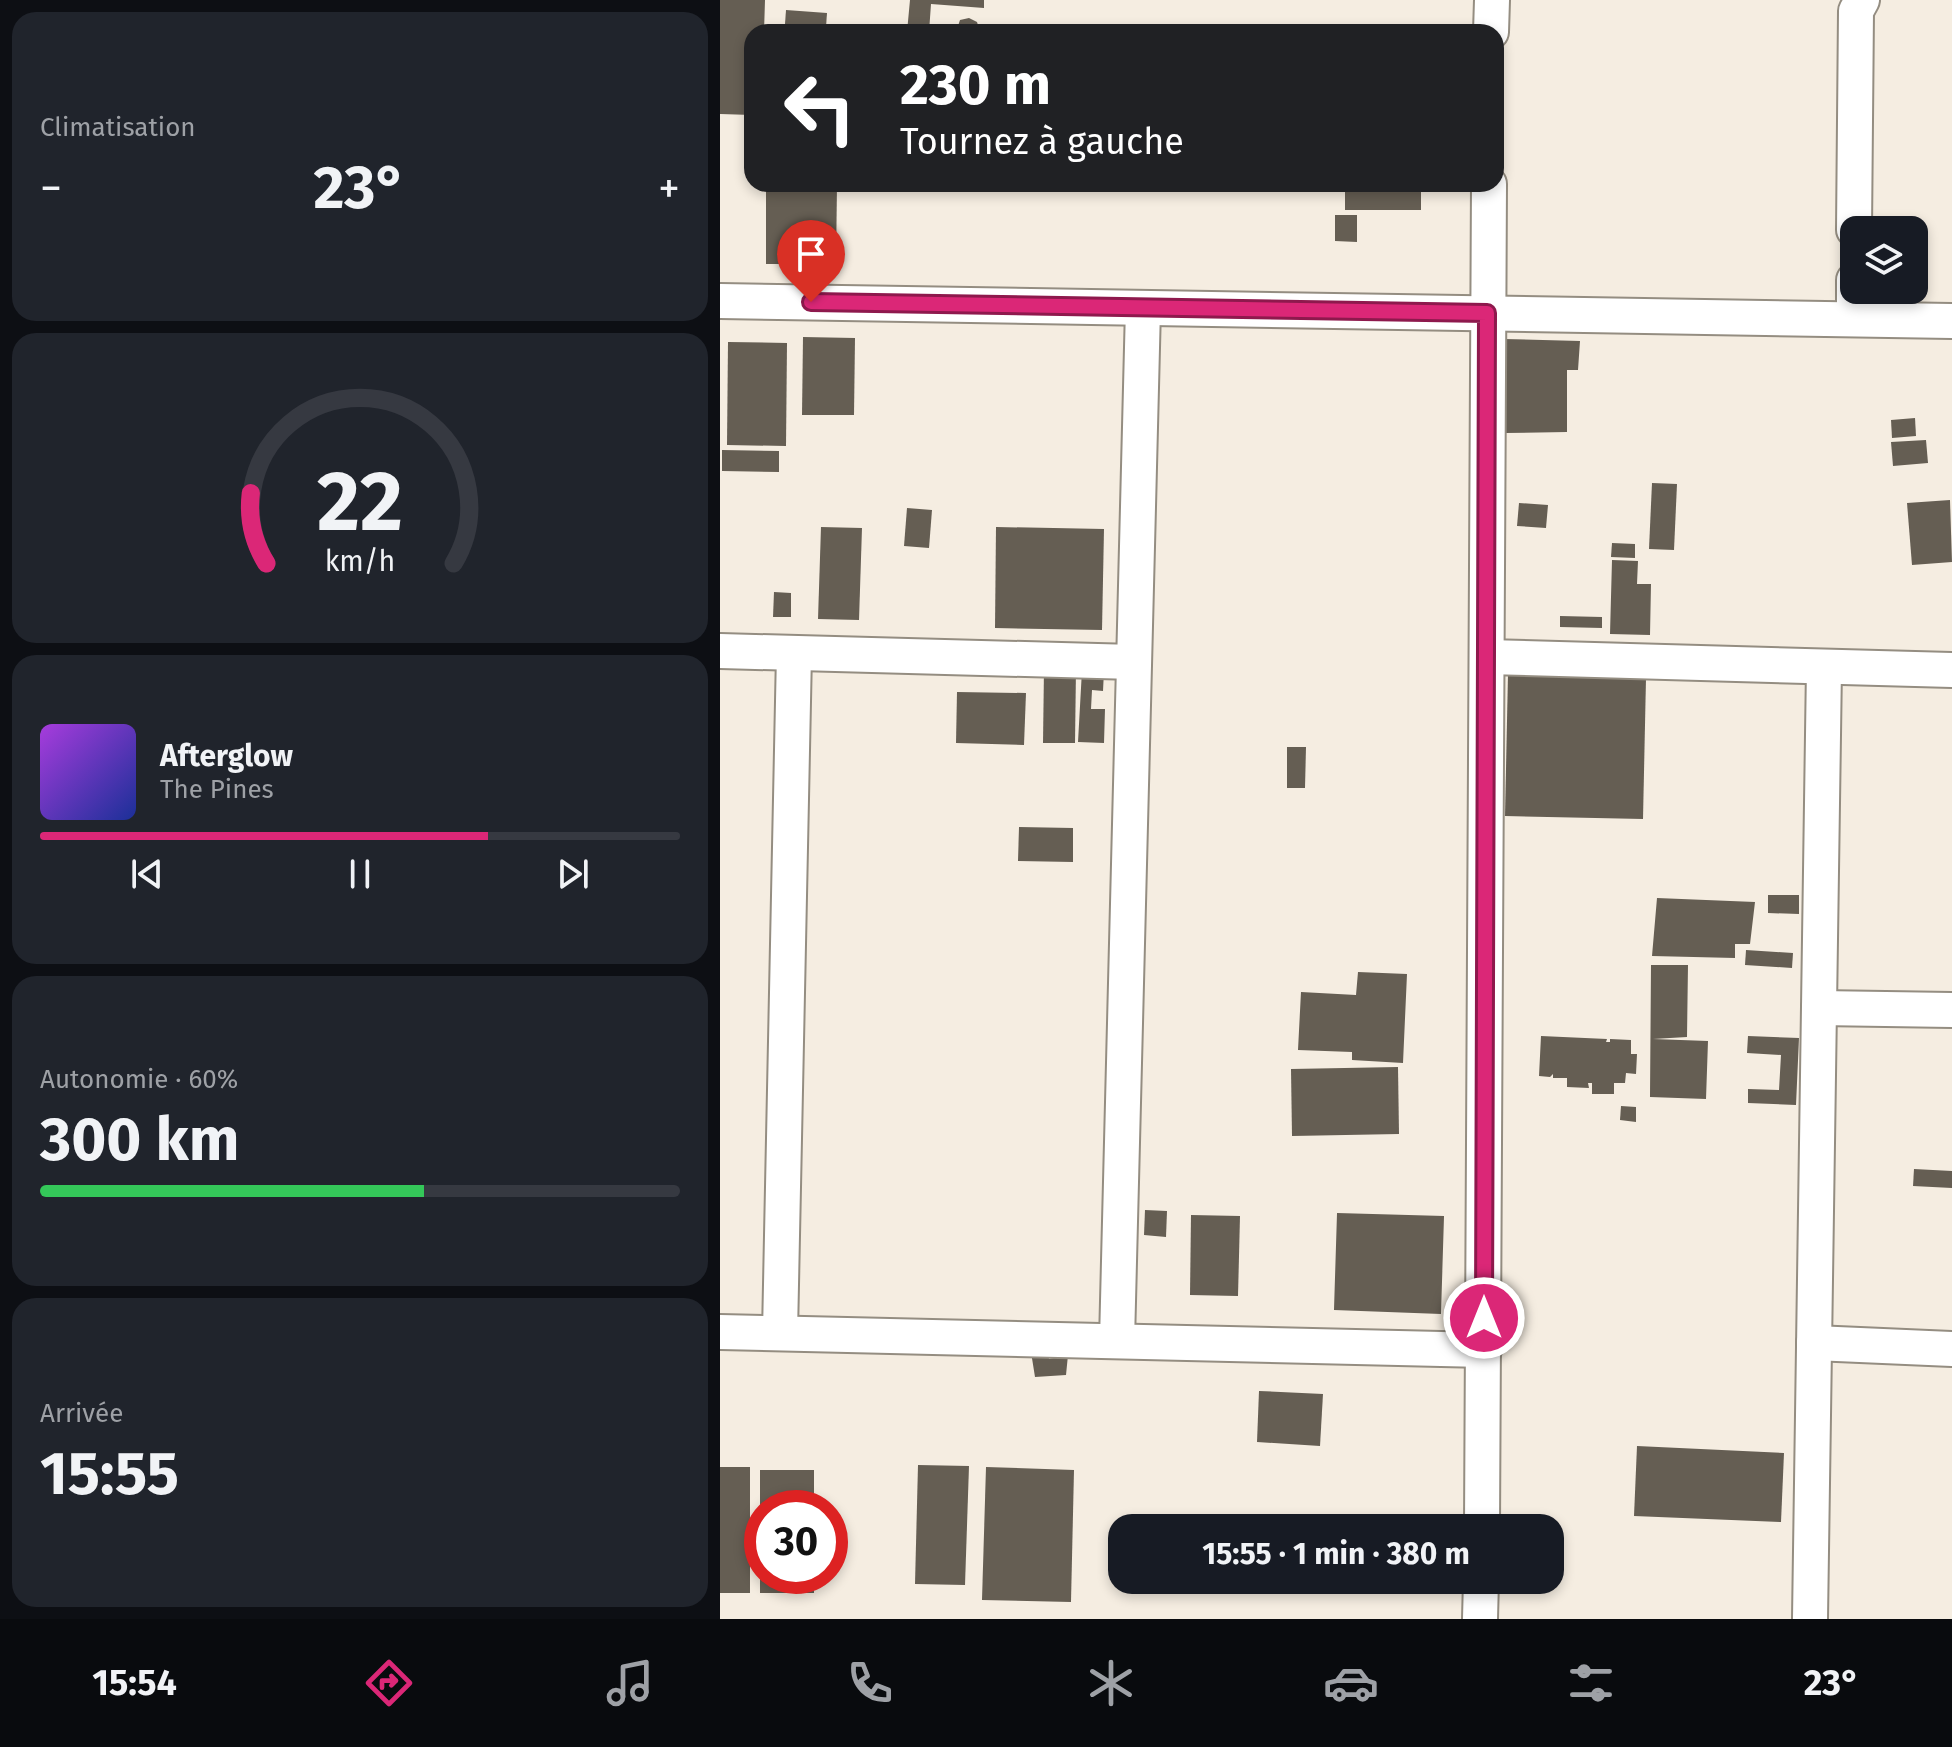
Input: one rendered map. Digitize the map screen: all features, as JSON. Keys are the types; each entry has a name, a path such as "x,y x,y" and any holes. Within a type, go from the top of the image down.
{"street":[{"path":"1491,24 1492,0"},
{"path":"1854,216 1856,11 1862,0"},
{"path":"1482,1514 1489,192"},
{"path":"720,301 1952,321"},
{"path":"1854,304 1854,319"},
{"path":"1117,1341 1143,308"},
{"path":"720,651 1134,662"},
{"path":"780,1333 794,653"},
{"path":"1487,657 1952,670"},
{"path":"1810,1619 1824,667"},
{"path":"1819,1008 1952,1010"},
{"path":"720,1332 1484,1350"},
{"path":"1814,1343 1952,1349"},
{"path":"1480,1619 1481,1594"}],"building":[{"path":"720,0 765,0 764,24 744,24 744,115 720,114"},
{"path":"910,0 984,0 984,8 931,4 930,24 908,24"},
{"path":"786,10 827,13 826,24 785,24"},
{"path":"969,18 978,24 959,24 960,20"},
{"path":"766,192 837,192 836,264 766,264"},
{"path":"1345,192 1421,192 1421,210 1345,210"},
{"path":"1335,215 1357,215 1357,242 1335,241"},
{"path":"803,337 855,338 854,415 802,415"},
{"path":"1504,339 1580,341 1578,370 1567,370 1567,432 1505,433"},
{"path":"728,342 787,343 786,446 727,445"},
{"path":"1915,418 1916,436 1892,438 1891,420"},
{"path":"1926,440 1928,463 1893,466 1891,442"},
{"path":"722,450 779,451 779,472 722,471"},
{"path":"1652,483 1677,484 1674,550 1649,549"},
{"path":"1950,500 1952,562 1912,565 1907,503"},
{"path":"1519,503 1548,505 1546,528 1517,526"},
{"path":"907,508 932,510 929,548 904,546"},
{"path":"821,527 862,528 859,620 818,619"},
{"path":"996,527 1104,529 1102,630 995,628"},
{"path":"1612,543 1635,544 1635,558 1611,557"},
{"path":"1612,560 1638,561 1637,584 1651,584 1650,635 1610,634"},
{"path":"774,592 791,593 791,617 773,617"},
{"path":"1560,616 1602,617 1602,628 1560,627"},
{"path":"1044,668 1076,668 1075,743 1043,743"},
{"path":"1082,670 1104,671 1103,691 1092,690 1091,709 1105,709 1104,743 1078,742"},
{"path":"1508,674 1646,678 1643,819 1505,816"},
{"path":"957,692 1026,693 1024,745 956,743"},
{"path":"1287,747 1306,747 1305,788 1287,788"},
{"path":"1019,827 1073,828 1073,862 1018,861"},
{"path":"1768,895 1799,895 1799,914 1768,913"},
{"path":"1657,898 1755,902 1750,944 1735,944 1735,958 1652,956"},
{"path":"1746,950 1793,953 1792,968 1745,965"},
{"path":"1651,965 1688,965 1687,1037 1653,1039 1708,1041 1706,1099 1650,1097"},
{"path":"1358,972 1407,974 1403,1063 1352,1060 1352,1052 1298,1050 1301,992 1356,995"},
{"path":"1541,1036 1607,1039 1606,1042 1610,1039 1631,1040 1631,1054 1637,1054 1636,1074 1626,1073 1625,1083 1614,1083 1614,1094 1592,1094 1592,1083 1588,1083 1589,1088 1567,1087 1567,1078 1553,1078 1553,1074 1550,1077 1539,1076"},
{"path":"1748,1036 1799,1038 1796,1105 1748,1103 1748,1089 1779,1090 1781,1055 1747,1053"},
{"path":"1398,1067 1399,1134 1292,1136 1291,1069"},
{"path":"1621,1106 1636,1107 1636,1122 1620,1120"},
{"path":"1914,1169 1952,1171 1952,1188 1913,1186"},
{"path":"1145,1210 1167,1211 1166,1237 1144,1235"},
{"path":"1337,1213 1444,1216 1441,1314 1334,1310"},
{"path":"1191,1215 1240,1216 1238,1296 1190,1295"},
{"path":"1031,1352 1048,1352 1049,1359 1068,1355 1066,1375 1035,1377"},
{"path":"1259,1391 1323,1394 1320,1446 1257,1442"},
{"path":"1637,1446 1784,1453 1781,1522 1634,1516"},
{"path":"918,1465 969,1466 965,1585 915,1584"},
{"path":"720,1467 750,1467 750,1490 744,1490 744,1593 720,1593"},
{"path":"986,1467 1074,1470 1071,1602 982,1600"},
{"path":"760,1470 814,1470 814,1490 760,1490"}],"route":[{"path":"811,302 1487,313 1484,1318"}]}
